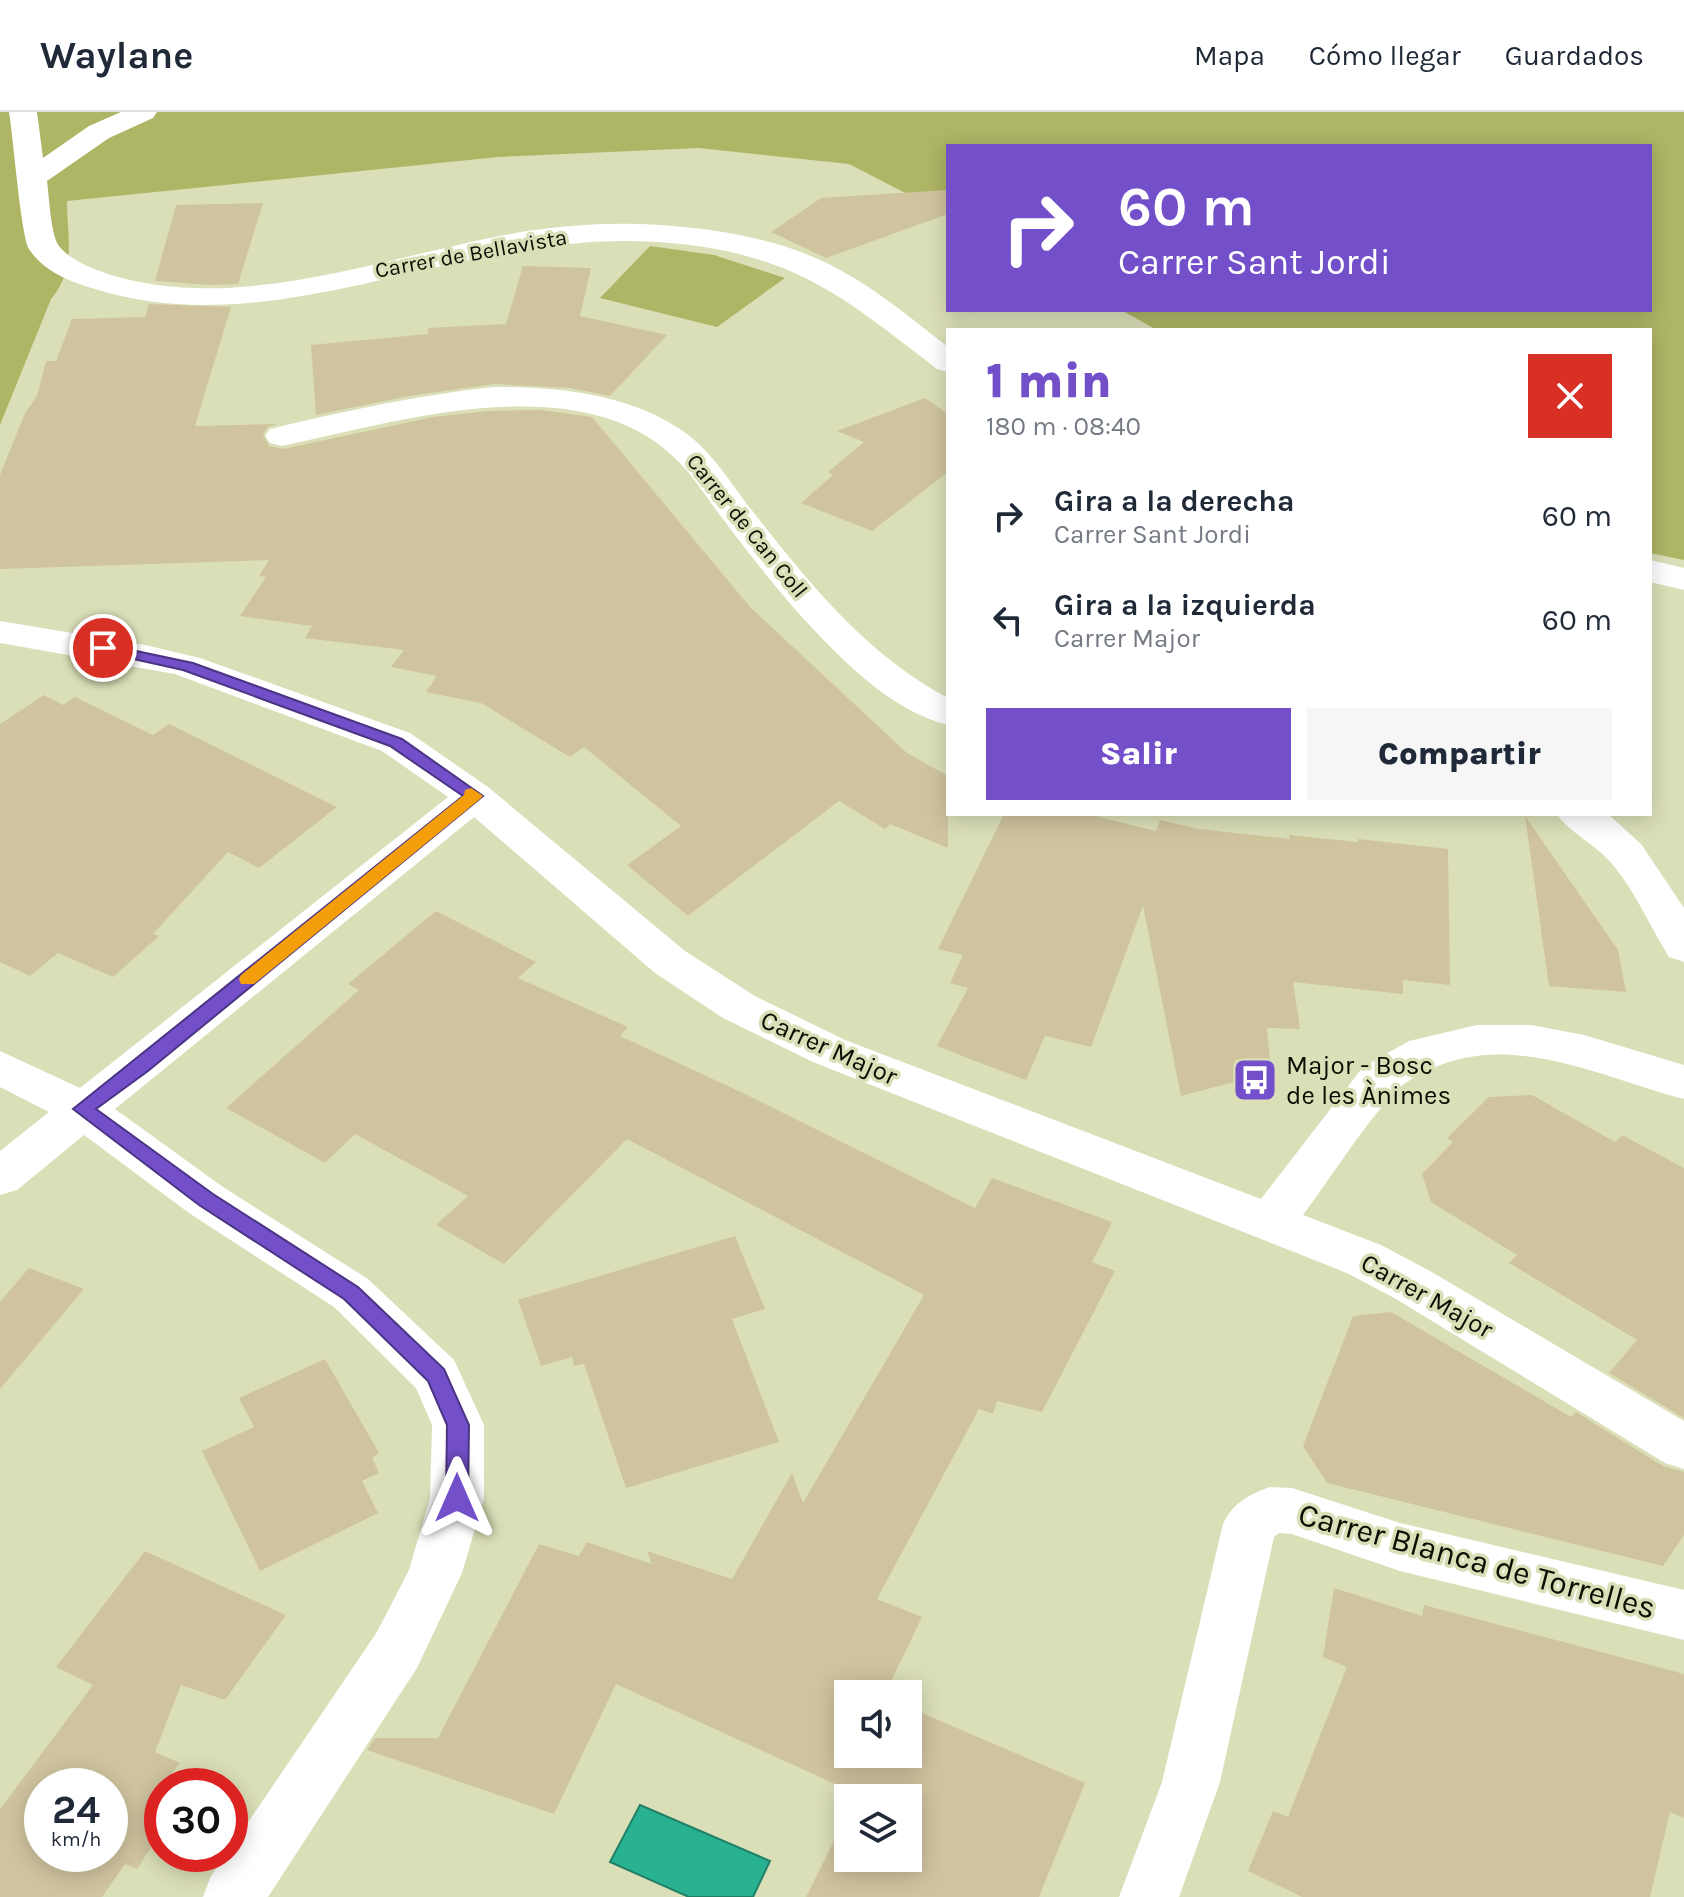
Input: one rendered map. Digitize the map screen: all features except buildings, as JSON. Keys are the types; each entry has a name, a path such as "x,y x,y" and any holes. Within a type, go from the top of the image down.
{"street":[{"path":"23,112 33,178 99,132 143,112"},
{"name":"Carrer de Bellavista","path":"33,178 39,234 48,254 67,267 120,286 169,292 262,293 522,241 596,233 677,235 726,242 803,264 841,283 946,361"},
{"name":"Carrer de Can Coll","path":"282,436 418,405 489,396 550,397 604,408 635,420 685,449 803,595 869,665 899,688 946,712"},
{"path":"1652,571 1684,579"},
{"name":"Carrer Major","path":"0,632 187,666 396,742 474,796 670,962 739,1007 829,1051 1364,1259 1413,1285 1684,1447"},
{"path":"0,1177 474,796"},
{"path":"1580,816 1620,847 1658,899 1684,947"},
{"path":"1272,1221 1379,1079 1398,1063 1421,1053 1450,1045 1511,1038 1583,1050 1684,1082"},
{"path":"0,1067 82,1109 206,1200 351,1293 436,1375 458,1425 457,1498 435,1573 397,1650 233,1897"},
{"name":"Carrer Blanca de Torrelles","path":"1149,1897 1191,1782 1250,1524 1270,1510 1292,1511 1400,1547 1684,1615"}],"green space":[{"path":"0,112 1684,112 1684,560 1652,553 1652,328 1153,328 1125,312 1652,312 1652,144 946,144 946,214 849,164 699,148 498,157 67,201 69,252 64,276 51,299 0,425"},
{"path":"650,246 714,255 785,278 717,327 600,298"}],"water":[{"path":"640,1805 770,1861 753,1897 689,1897 610,1862"}],"slow traffic":[{"path":"248,979 474,796 471,793"}],"place":[{"name":"Major - Bosc de les Ànimes","path":"1255,1080"}],"route":[{"path":"103,648 187,666 396,742 474,796 141,1066 82,1109 206,1200 351,1293 436,1375 458,1425 457,1498"}]}
